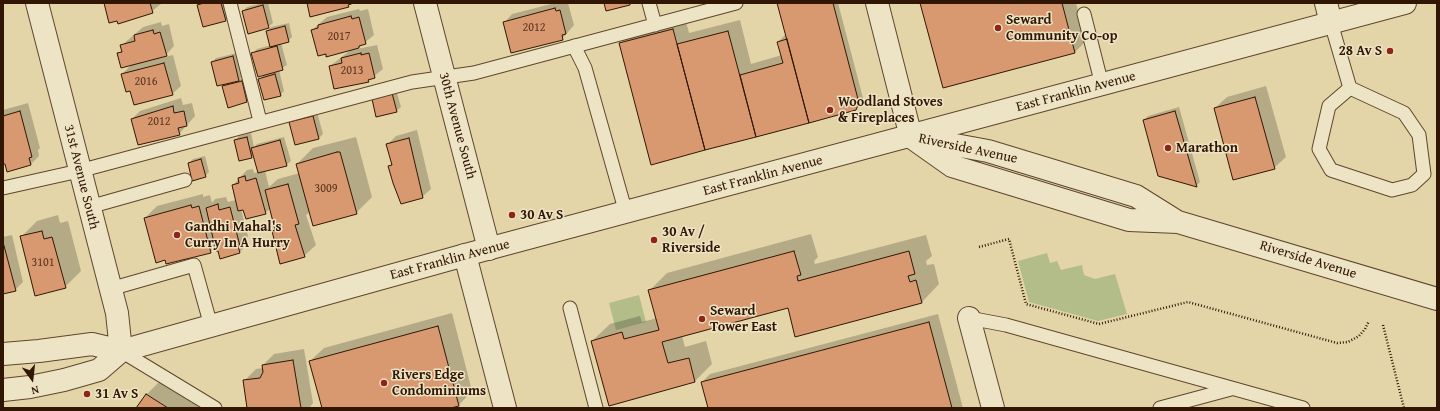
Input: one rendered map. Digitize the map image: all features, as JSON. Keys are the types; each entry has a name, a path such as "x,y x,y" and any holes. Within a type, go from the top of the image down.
{"street":[{"name":"31st Avenue South","path":"37,3 79,171 117,313 121,351"},
{"name":"30th Avenue South","path":"425,3 489,249"},
{"path":"877,3 911,137"},
{"name":"East Franklin Avenue","path":"3,390 64,380 99,370 121,351 465,255 1102,85 1328,13 1406,3"},
{"name":"Riverside Avenue","path":"911,137 988,151 1136,196 1178,222 1437,299"},
{"path":"465,255 505,408"},
{"path":"969,318 993,408"},
{"name":"East Franklin Avenue","path":"3,354 92,344 121,351"}],"lane":[{"path":"230,3 260,121"},
{"path":"649,3 655,25"},
{"path":"3,188 79,171 260,121 412,82 474,73 736,3"},
{"path":"1328,13 1350,88 1404,113 1419,135 1424,174 1412,185 1392,190 1331,170 1318,149 1329,106 1350,88"},
{"path":"1084,14 1102,85"},
{"path":"574,46 585,68 626,213"},
{"path":"89,207 185,180"},
{"path":"110,289 194,265 211,326"},
{"path":"570,308 596,408"},
{"path":"969,318 1006,325 1303,408"},
{"path":"121,351 215,408"},
{"path":"1160,408 1232,388"}],"path":[{"path":"978,247 1009,239 1026,304 1099,324 1188,302 1337,343 1348,342 1359,336 1369,321"},
{"path":"1382,325 1404,408"}],"green space":[{"path":"1047,253 1050,263 1057,261 1061,270 1082,265 1084,275 1095,279 1115,274 1127,314 1098,321 1029,302 1018,261"},
{"path":"639,295 646,322 616,330 609,303"}],"building":[{"path":"104,3 150,3 153,13 118,24 117,21 109,23"},
{"path":"204,3 221,3 226,21 203,27 197,5"},
{"path":"307,3 354,3 348,5 349,7 310,17"},
{"path":"604,3 630,3 630,5 606,11"},
{"path":"777,3 833,3 859,103 856,110 809,123"},
{"name":"Seward Community Co-op","path":"920,3 1062,3 1075,53 943,88"},
{"path":"263,5 269,28 248,34 242,11"},
{"path":"555,8 556,11 560,10 566,34 562,35 563,40 511,53 503,22"},
{"path":"351,16 352,19 359,17 366,44 359,46 359,48 326,57 326,54 318,56 311,30 318,28 318,25"},
{"path":"285,26 289,42 270,47 266,31"},
{"path":"673,29 705,150 651,165 619,43"},
{"path":"153,30 154,34 160,32 167,56 121,68 117,53 122,52 120,45 135,41 134,35"},
{"path":"728,31 756,137 705,150 677,44"},
{"path":"787,39 809,123 756,137 740,75 783,63 777,42"},
{"path":"277,46 283,70 258,77 251,53"},
{"path":"361,53 361,55 369,53 375,78 368,80 369,82 334,89 329,66 342,63 341,58"},
{"path":"233,56 239,81 217,86 211,62"},
{"path":"164,63 173,95 134,105 130,91 126,92 121,74"},
{"path":"275,74 281,96 264,100 258,79"},
{"path":"242,81 247,102 228,108 222,86"},
{"path":"392,93 397,112 376,117 372,99"},
{"path":"1255,97 1275,169 1233,180 1214,108"},
{"path":"173,106 174,113 184,111 187,126 178,128 180,135 138,145 131,119"},
{"path":"20,111 32,157 29,158 31,165 7,172 5,164 3,164 3,116"},
{"name":"Marathon","path":"1175,111 1197,187 1158,176 1143,120"},
{"path":"313,116 319,139 295,145 289,122"},
{"path":"247,137 252,158 239,161 234,140"},
{"path":"409,138 423,198 401,204 388,166 392,165 386,144"},
{"path":"280,140 287,166 258,173 251,148"},
{"path":"340,152 357,214 313,226 296,164"},
{"path":"201,159 206,177 192,181 188,163"},
{"path":"245,176 246,181 256,178 266,214 246,219 243,210 238,211 232,185 239,183 238,178"},
{"path":"288,184 299,224 295,225 305,257 280,264 272,231 275,230 265,190"},
{"path":"218,204 219,210 230,207 240,246 238,246 240,253 220,259 218,251 216,251 206,208"},
{"name":"Gandhi Mahal's Curry In A Hurry","path":"191,205 192,208 199,206 211,253 166,264 165,260 156,263 144,218"},
{"path":"42,231 44,239 52,237 66,288 35,296 20,236"},
{"path":"3,242 16,291 3,294"},
{"name":"Seward Tower East","path":"794,251 801,275 797,276 798,281 909,251 915,274 908,276 910,282 916,280 922,303 795,337 788,308 662,342 668,363 689,358 695,382 609,406 591,341 622,332 624,339 659,330 648,290"},
{"path":"929,322 952,408 708,408 701,382"},
{"name":"Rivers Edge Condominiums","path":"438,326 459,406 451,408 322,408 309,361"},
{"path":"293,360 301,408 247,408 243,380 260,378 263,372 262,365"},
{"path":"146,394 168,408 136,408"}],"place":[{"name":"Seward Community Co-op","path":"998,28"},
{"name":"28 Av S","path":"1390,51"},
{"name":"Woodland Stoves & Fireplaces","path":"830,110"},
{"name":"Marathon","path":"1168,148"},
{"name":"30 Av S","path":"512,215"},
{"name":"Gandhi Mahal's Curry In A Hurry","path":"177,235"},
{"name":"30 Av / Riverside","path":"654,240"},
{"name":"Seward Tower East","path":"702,319"},
{"name":"Rivers Edge Condominiums","path":"384,383"},
{"name":"31 Av S","path":"87,394"}]}
